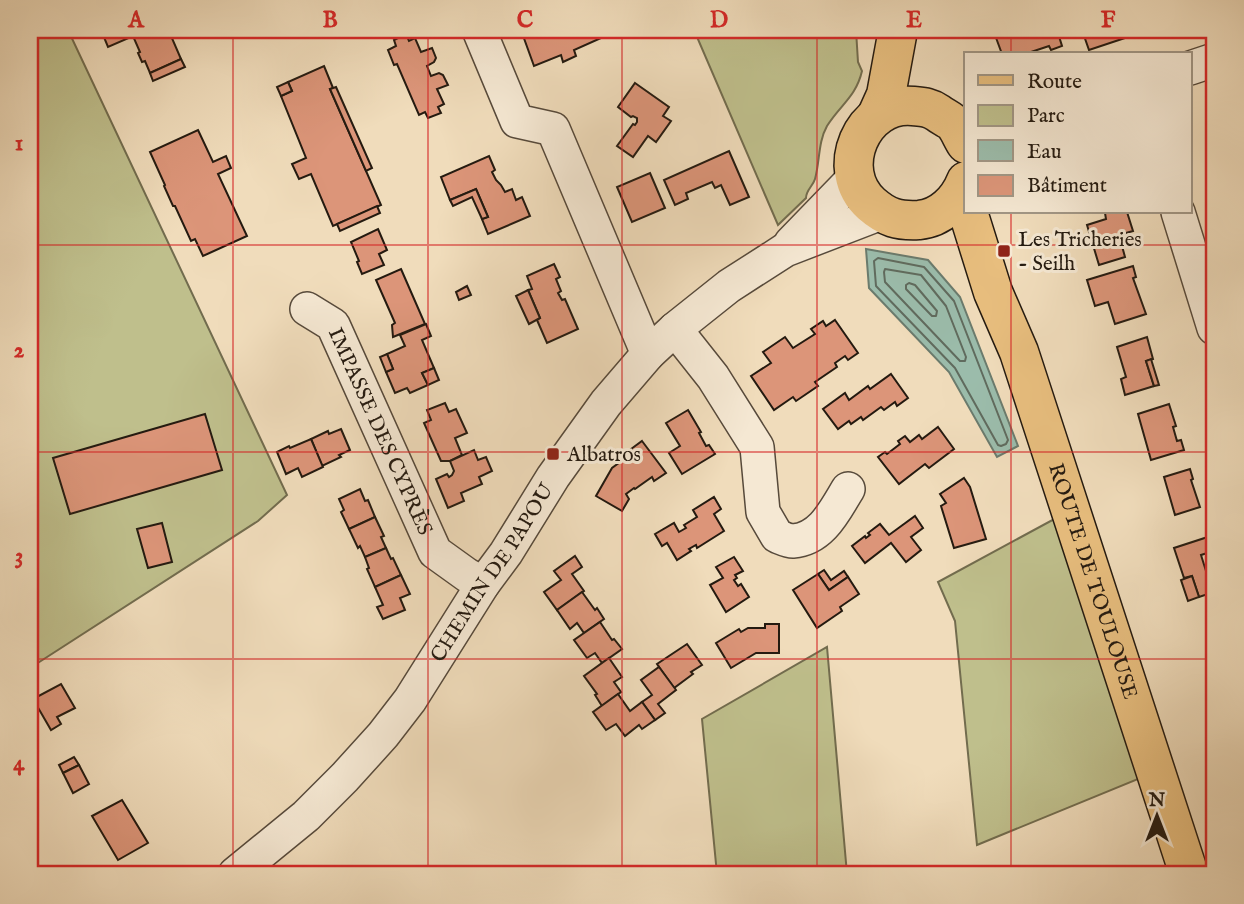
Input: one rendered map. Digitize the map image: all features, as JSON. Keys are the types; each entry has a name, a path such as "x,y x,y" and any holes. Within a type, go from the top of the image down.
{"main road":[{"path":"900,30 886,95 877,115 861,132 853,154 854,178 864,198 881,213 903,221 926,219 964,198"},
{"path":"900,30 916,63 954,125"},
{"path":"877,115 902,105 954,125"},
{"name":"ROUTE DE TOULOUSE","path":"970,214 993,292 1018,352 1189,874"},
{"name":"ROUTE DE TOULOUSE","path":"926,219 993,292"}],"street":[{"path":"479,30 517,121 553,129 648,354"},
{"path":"1192,67 1214,60"},
{"name":"CHEMIN DE PAPOU","path":"785,250 854,178"},
{"name":"CHEMIN DE PAPOU","path":"235,874 306,816 383,735 410,700 553,477 606,403 648,354 729,286 785,250 881,213"},
{"path":"1179,214 1214,328"},
{"name":"IMPASSE DES CYPRÈS","path":"307,309 333,325 435,552 483,584"},
{"path":"675,329 713,377 757,447 762,512 777,536 792,541 809,536 827,523 848,489"}],"green space":[{"path":"30,30 68,30 287,495 258,521 30,668"},
{"path":"694,30 856,30 858,62 862,71 859,80 824,132 815,179 806,198 778,225"},
{"path":"1058,517 1143,777 977,845 955,621 938,582"},
{"path":"827,647 847,874 717,874 702,719"}],"water":[{"path":"866,249 928,260 960,297 1018,446 997,457 949,372 869,288"}],"building":[{"path":"101,30 178,30 179,32 171,36 181,59 150,73 145,61 142,62 133,36 108,47"},
{"path":"521,30 608,30 610,34 574,50 576,56 563,62 561,55 534,66"},
{"path":"1012,30 1057,30 1062,46 1051,50 1049,46 1031,52 1001,52 995,35"},
{"path":"1082,30 1149,30 1089,50"},
{"path":"406,34 409,41 415,38 421,52 432,48 436,58 427,66 431,76 439,73 443,75 448,85 437,89 444,104 438,107 441,113 428,118 425,112 419,115 388,50 396,46 394,40"},
{"path":"181,59 185,67 153,81 150,73"},
{"path":"324,66 333,88 330,89 381,205 333,226 311,174 299,179 292,164 306,158 281,96 292,91 288,82"},
{"path":"288,82 292,91 281,96 277,87"},
{"path":"635,83 669,107 663,116 671,121 656,142 648,136 633,157 617,146 633,124 635,125 637,118 631,117 618,107"},
{"path":"336,87 372,168 366,171 330,89"},
{"path":"198,130 213,162 226,156 231,168 218,174 247,236 203,256 195,239 191,241 173,206 150,152"},
{"path":"729,151 749,197 730,205 721,185 715,188 712,182 686,193 688,199 675,205 664,180"},
{"path":"489,156 496,180 505,192 512,189 516,200 522,197 530,216 488,234 482,219 488,217 476,189 450,200 441,177"},
{"path":"650,173 665,208 632,222 617,187"},
{"path":"476,189 488,217 482,219 472,197 453,206 450,200"},
{"path":"377,206 380,213 340,231 337,224"},
{"path":"1105,214 1128,214 1133,231 1119,235 1125,257 1099,265 1087,225 1106,219"},
{"path":"378,229 387,250 379,254 384,265 362,274 351,242"},
{"path":"554,264 560,277 556,279 561,291 558,293 562,300 565,299 578,329 547,343 528,290 532,289 527,276"},
{"path":"1133,266 1136,277 1133,278 1146,314 1115,324 1108,302 1095,306 1087,280"},
{"path":"401,269 425,324 393,337 392,325 395,323 376,280"},
{"path":"467,286 471,295 459,300 456,292"},
{"path":"528,290 540,318 529,324 516,296"},
{"path":"835,320 858,353 848,360 845,356 835,363 837,367 815,382 818,386 796,401 793,397 774,410 751,376 771,363 763,352 785,337 793,348 815,334 811,329 823,321 826,326"},
{"path":"426,324 431,336 422,340 434,368 422,373 428,385 410,393 407,388 395,393 386,372 393,369 387,354 405,346 400,335"},
{"path":"1147,337 1153,359 1146,361 1154,386 1125,395 1121,379 1126,377 1117,347"},
{"path":"387,354 393,369 386,372 380,357"},
{"path":"1151,359 1159,385 1154,386 1146,361"},
{"path":"434,368 439,380 428,385 422,373"},
{"path":"891,374 908,398 897,406 895,402 884,410 881,407 863,420 861,417 851,424 849,421 838,429 823,409 845,393 849,400"},
{"path":"445,403 449,412 456,409 467,433 455,438 462,455 450,461 441,461 424,423 431,420 427,410"},
{"path":"1169,404 1176,426 1173,427 1177,441 1181,440 1184,450 1151,460 1138,414"},
{"path":"688,410 706,446 709,445 715,454 682,474 669,453 680,446 666,423"},
{"path":"205,414 222,470 70,514 53,458"},
{"path":"938,427 954,449 929,468 925,464 899,484 878,457 900,444 898,441 905,436 910,442 919,435 922,439"},
{"path":"341,429 350,450 322,466 311,439 328,431 329,434"},
{"path":"311,439 323,467 302,477 298,468 286,474 277,452"},
{"path":"642,441 666,473 654,481 652,477 626,494 629,499 622,511 596,496 612,468 634,452 631,449"},
{"path":"474,450 478,460 486,457 492,471 479,477 482,484 461,493 464,501 448,508 436,479 447,474 449,477 452,475 454,471 450,461"},
{"path":"1190,469 1200,507 1175,515 1164,477"},
{"path":"964,478 970,487 986,539 954,548 941,506 946,503 940,494"},
{"path":"360,489 375,517 349,529 341,512 344,510 339,499"},
{"path":"714,497 721,509 714,514 724,531 697,548 696,545 689,549 691,551 677,560 667,543 662,546 655,534 674,523 679,532 686,528 684,525 697,517 693,510"},
{"path":"915,516 923,528 911,537 921,550 906,562 891,543 865,563 852,546 870,535 868,533 880,524 889,535"},
{"path":"375,517 384,536 381,537 386,548 365,557 349,529"},
{"path":"162,523 172,562 148,568 137,529"},
{"path":"1214,535 1214,551 1201,555 1206,571 1214,568 1214,592 1199,597 1192,576 1184,578 1174,548"},
{"path":"386,548 401,575 375,587 365,557"},
{"path":"575,556 582,567 572,574 584,591 557,610 544,592 561,580 554,571"},
{"path":"734,557 743,571 735,575 737,578 734,580 738,586 741,584 749,597 726,612 710,585 723,578 716,567"},
{"path":"824,570 831,580 844,571 848,577 829,590 818,574"},
{"path":"818,574 829,590 848,577 859,594 840,607 842,611 817,628 793,590"},
{"path":"401,575 410,594 400,598 405,610 383,619 377,607 383,605 375,587"},
{"path":"1192,576 1199,597 1188,601 1181,580"},
{"path":"582,592 604,619 584,633 577,623 570,629 557,610"},
{"path":"600,622 622,649 602,663 595,653 587,658 574,640"},
{"path":"765,624 779,624 779,653 756,653 731,668 716,643 739,629 741,632 748,628 765,628"},
{"path":"687,644 702,665 674,688 657,664"},
{"path":"609,658 622,677 614,682 621,692 602,706 584,676"},
{"path":"659,667 676,690 658,704 665,713 655,720 642,702 652,695 641,680"},
{"path":"61,684 75,708 57,717 61,724 51,730 33,699"},
{"path":"618,694 630,711 642,702 655,720 642,729 639,725 625,736 616,724 606,730 593,712"},
{"path":"74,757 79,765 63,773 59,765"},
{"path":"79,765 89,784 73,793 63,773"},
{"path":"122,800 148,843 118,860 92,816"}],"place":[{"name":"Les Tricheries - Seilh","path":"1004,251"},
{"name":"Albatros","path":"553,454"}]}
